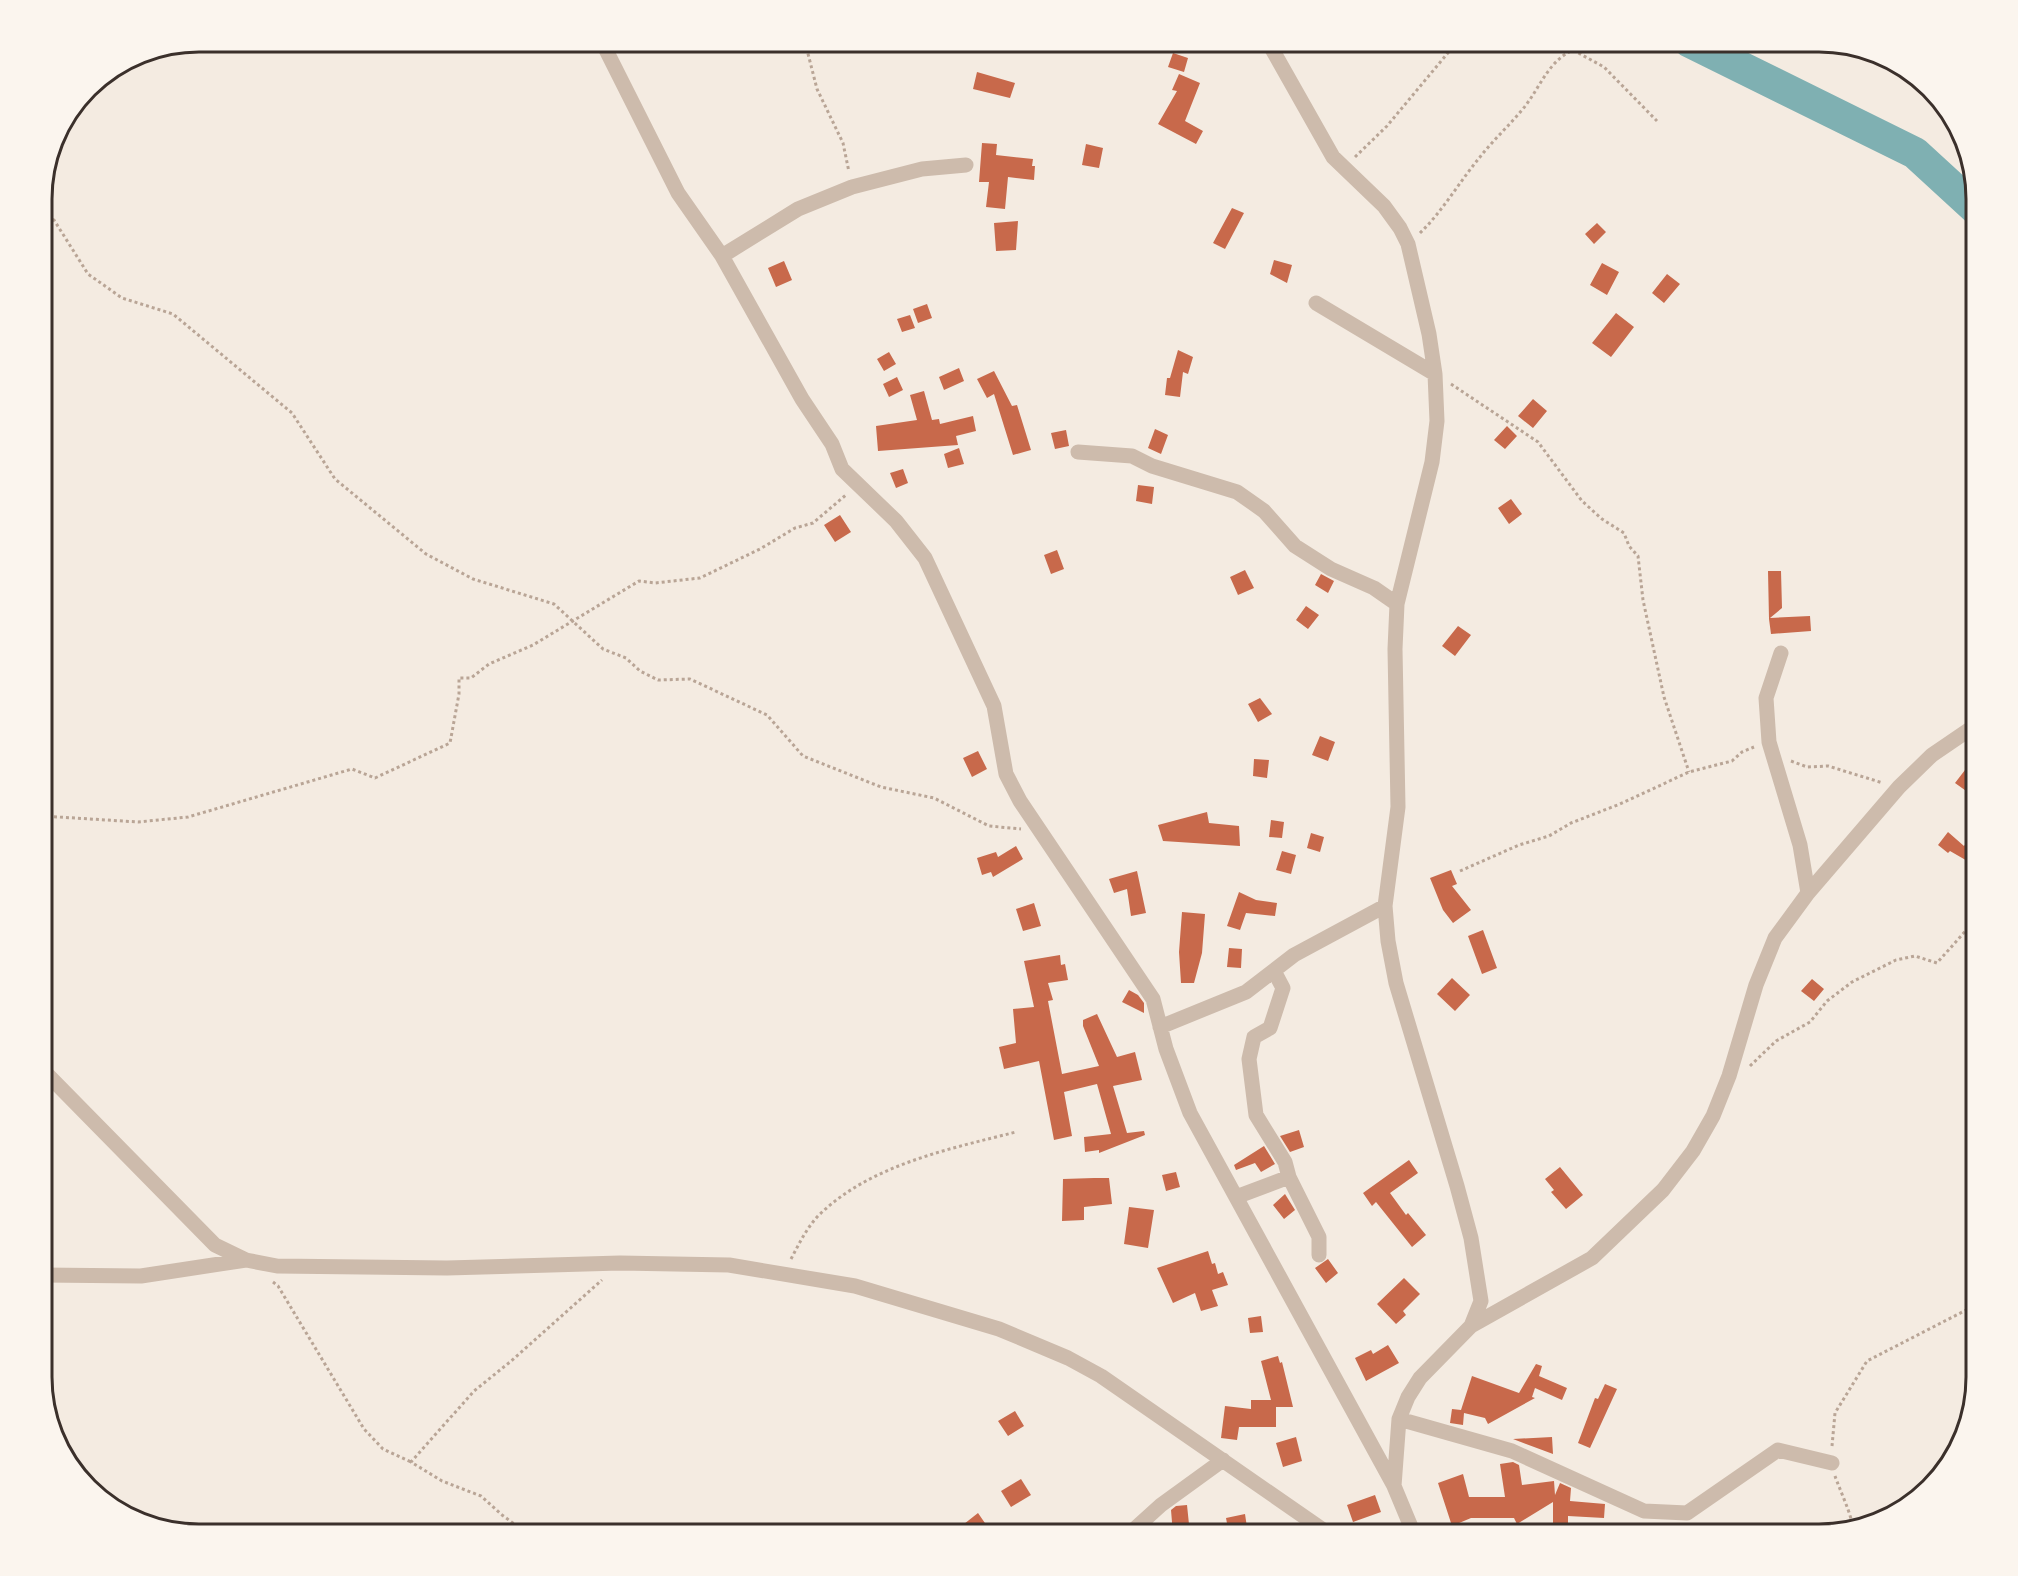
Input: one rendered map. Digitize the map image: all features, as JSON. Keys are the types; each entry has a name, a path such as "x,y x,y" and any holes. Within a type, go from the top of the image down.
{"street":[{"path":"1273,52 1315,127 1346,171 1384,206 1408,244 1436,374 1437,421 1432,462 1397,604 1395,649 1398,807 1385,906 1388,940 1396,983 1471,1238 1481,1301 1471,1326"},
{"path":"607,53 678,193 722,256 802,399 832,444 842,469 896,522 925,558 994,706 1006,774 1020,801 1153,999 1160,1027 1190,1113 1394,1486 1410,1524"},
{"path":"722,256 798,209 852,187 922,169 966,165"},
{"path":"1316,303 1436,374"},
{"path":"1078,452 1132,456 1152,466 1237,492 1264,511 1295,546 1331,569 1374,588 1397,604"},
{"path":"1781,653 1766,699 1769,742 1800,845 1808,893"},
{"path":"1394,1486 1399,1419 1408,1396 1420,1378 1471,1326 1592,1258 1663,1190 1693,1151 1713,1116 1729,1076 1756,985 1775,938 1808,893 1899,787 1932,754 1966,732"},
{"path":"1160,1027 1246,992 1294,955 1385,906"},
{"path":"1274,971 1283,988 1270,1028 1254,1036 1249,1059 1256,1115 1286,1162 1289,1177 1319,1237 1319,1255"},
{"path":"53,1080 215,1245 246,1260 278,1266 447,1268 620,1263 729,1265 855,1286 999,1329 1068,1358 1101,1376 1315,1524"},
{"path":"1236,1197 1289,1177"},
{"path":"53,1275 141,1276 246,1260"},
{"path":"1399,1419 1512,1451 1644,1511 1687,1513 1778,1450 1832,1463"},
{"path":"1140,1524 1161,1505 1223,1460"}],"path":[{"path":"1346,171 1356,155 1365,150 1388,126 1449,52"},
{"path":"1408,244 1431,223 1482,154 1526,104 1546,73 1562,55 1568,52"},
{"path":"1577,52 1604,67 1657,121"},
{"path":"808,53 817,89 843,143 852,187"},
{"path":"53,220 88,274 122,298 173,314 292,413 335,479 426,554 473,579 554,604 603,649 626,658 640,671 658,680 690,679 767,715 803,756 881,787 934,798 990,826 1040,831"},
{"path":"1436,374 1538,442 1582,501 1602,519 1624,533 1629,546 1638,556 1643,600 1665,697 1689,772"},
{"path":"53,817 138,822 188,817 352,769 375,778 450,743 459,694 459,678 471,678 489,664 532,645 639,581 655,583 700,578 760,549 795,528 813,523 841,502 855,483"},
{"path":"1460,871 1519,845 1548,836 1571,823 1620,804 1689,772 1732,761 1742,752 1769,742 1785,759 1807,767 1828,766 1899,787"},
{"path":"1729,1076 1750,1065 1776,1041 1810,1022 1827,1001 1852,982 1896,960 1915,956 1937,963 1966,930"},
{"path":"784,1274 805,1232 819,1215 849,1192 888,1171 941,1151 1016,1132"},
{"path":"411,1462 474,1390 510,1362 620,1263"},
{"path":"270,1280 278,1286 364,1429 384,1449 442,1481 482,1496 514,1524"},
{"path":"1851,1519 1842,1500 1832,1463 1835,1413 1867,1361 1966,1310"}],"building":[{"path":"1173,53 1188,58 1184,72 1168,67"},
{"path":"977,72 1015,83 1010,98 973,89"},
{"path":"1179,74 1200,83 1185,121 1203,131 1196,144 1158,124 1177,91 1172,90"},
{"path":"982,143 997,144 996,155 1033,159 1034,180 1008,177 1005,209 986,207 989,182 979,182"},
{"path":"1086,144 1103,148 1099,168 1082,165"},
{"path":"1232,208 1244,213 1225,249 1213,243"},
{"path":"1018,221 1016,250 996,251 994,223"},
{"path":"1597,223 1606,232 1594,244 1585,234"},
{"path":"1274,260 1292,265 1287,283 1270,274"},
{"path":"784,261 792,280 776,287 768,268"},
{"path":"1602,263 1619,272 1607,295 1590,285"},
{"path":"1667,274 1680,284 1664,303 1652,293"},
{"path":"927,304 932,318 918,323 913,309"},
{"path":"1616,313 1634,327 1611,357 1592,343"},
{"path":"910,315 915,328 902,332 897,319"},
{"path":"1178,350 1193,357 1188,374 1183,372 1180,397 1165,395 1167,378 1170,378"},
{"path":"889,352 896,364 884,371 877,359"},
{"path":"959,368 964,381 944,390 939,377"},
{"path":"994,371 1012,406 1017,405 1031,450 1013,455 994,394 987,398 977,379"},
{"path":"897,377 903,390 889,397 883,384"},
{"path":"924,391 932,420 939,419 940,424 973,416 976,431 956,436 958,445 878,451 876,426 917,420 910,395"},
{"path":"1533,399 1547,411 1533,428 1518,416"},
{"path":"1507,426 1517,436 1505,449 1494,440"},
{"path":"1155,429 1168,435 1161,454 1148,448"},
{"path":"1066,430 1069,446 1055,449 1051,433"},
{"path":"959,448 964,464 948,468 944,454"},
{"path":"903,469 908,483 896,488 890,473"},
{"path":"1138,485 1154,487 1152,504 1136,501"},
{"path":"1511,499 1522,514 1509,524 1498,508"},
{"path":"840,515 851,532 835,542 824,525"},
{"path":"1057,550 1064,569 1051,574 1044,555"},
{"path":"1245,570 1254,588 1238,595 1230,577"},
{"path":"1768,571 1781,571 1782,608 1770,618 1810,616 1811,631 1771,634 1769,619"},
{"path":"1321,574 1334,581 1328,593 1315,585"},
{"path":"1306,606 1319,615 1308,629 1296,620"},
{"path":"1458,626 1471,635 1455,656 1442,646"},
{"path":"1260,698 1272,714 1258,722 1248,704"},
{"path":"1320,736 1335,742 1328,761 1312,755"},
{"path":"978,751 987,769 972,777 963,758"},
{"path":"1254,759 1269,760 1267,778 1253,776"},
{"path":"1965,770 1966,771 1966,791 1955,783"},
{"path":"1207,812 1209,823 1239,826 1240,846 1163,841 1158,825"},
{"path":"1271,820 1284,822 1282,838 1269,837"},
{"path":"1948,832 1964,846 1966,843 1966,860 1950,851 1948,853 1938,845"},
{"path":"1311,833 1324,837 1320,852 1307,848"},
{"path":"1016,846 1023,859 993,877 991,872 982,875 977,858 996,852 998,857"},
{"path":"1282,851 1296,855 1291,874 1276,870"},
{"path":"1451,870 1457,884 1452,886 1471,910 1453,923 1443,910 1430,878"},
{"path":"1137,871 1146,913 1131,916 1127,889 1114,893 1109,879"},
{"path":"1239,892 1256,900 1277,903 1275,916 1246,913 1240,930 1227,926"},
{"path":"1034,903 1041,926 1023,931 1016,909"},
{"path":"1182,912 1205,914 1202,953 1194,983 1181,983 1179,952"},
{"path":"1483,930 1497,968 1482,974 1468,936"},
{"path":"1229,948 1242,949 1241,968 1227,967"},
{"path":"1060,955 1061,965 1065,964 1068,980 1048,983 1053,1000 1048,1001 1062,1074 1099,1066 1083,1026 1083,1020 1097,1014 1117,1057 1135,1052 1142,1080 1113,1086 1127,1133 1144,1131 1145,1135 1099,1153 1099,1150 1085,1152 1084,1137 1111,1134 1097,1084 1064,1092 1072,1136 1054,1140 1039,1061 1004,1069 999,1047 1016,1043 1013,1009 1034,1007 1024,961"},
{"path":"1452,978 1470,995 1455,1011 1437,994"},
{"path":"1812,979 1824,989 1814,1001 1801,991"},
{"path":"1129,990 1138,995 1144,1003 1144,1013 1122,1002"},
{"path":"1299,1130 1304,1147 1290,1152 1280,1136"},
{"path":"1264,1146 1275,1164 1261,1172 1255,1163 1236,1170 1234,1165"},
{"path":"1409,1160 1418,1173 1390,1193 1406,1215 1408,1213 1426,1235 1412,1247 1376,1202 1372,1206 1363,1193"},
{"path":"1560,1167 1583,1195 1566,1209 1551,1192 1554,1190 1545,1179"},
{"path":"1176,1172 1180,1187 1166,1191 1162,1175"},
{"path":"1109,1178 1112,1204 1084,1207 1084,1220 1062,1221 1063,1179"},
{"path":"1285,1194 1295,1210 1284,1219 1273,1205"},
{"path":"1129,1207 1154,1210 1148,1248 1124,1244"},
{"path":"1208,1251 1212,1264 1215,1263 1218,1274 1223,1272 1228,1285 1212,1290 1218,1306 1201,1311 1195,1293 1173,1303 1157,1268"},
{"path":"1328,1259 1338,1273 1326,1283 1315,1268"},
{"path":"1404,1278 1420,1294 1403,1311 1406,1315 1396,1324 1377,1304"},
{"path":"1261,1316 1263,1332 1250,1333 1248,1318"},
{"path":"1388,1345 1399,1363 1366,1381 1355,1358 1371,1350 1373,1354"},
{"path":"1278,1356 1280,1363 1282,1362 1293,1407 1276,1407 1276,1427 1239,1427 1237,1440 1221,1438 1225,1406 1251,1409 1251,1400 1271,1400 1261,1361"},
{"path":"1536,1364 1542,1366 1539,1376 1567,1388 1562,1400 1535,1388 1532,1397 1535,1398 1488,1424 1485,1418 1464,1413 1463,1425 1450,1423 1452,1409 1461,1410 1472,1376 1519,1393"},
{"path":"1605,1384 1617,1389 1590,1448 1578,1443 1595,1398 1598,1399"},
{"path":"1015,1411 1024,1426 1008,1436 998,1421"},
{"path":"1296,1437 1302,1461 1283,1467 1276,1443"},
{"path":"1552,1437 1553,1454 1513,1439"},
{"path":"1513,1462 1519,1465 1522,1485 1554,1481 1555,1495 1560,1483 1571,1488 1570,1501 1605,1504 1604,1518 1568,1516 1568,1524 1553,1524 1553,1502 1517,1524 1514,1518 1471,1518 1451,1524 1438,1483 1463,1474 1469,1497 1505,1497 1500,1464"},
{"path":"1021,1479 1031,1495 1011,1507 1001,1491"},
{"path":"1375,1495 1381,1512 1353,1522 1347,1505"},
{"path":"1187,1505 1189,1524 1172,1524 1171,1510 1176,1506"},
{"path":"978,1513 986,1524 964,1524"},
{"path":"1245,1514 1246,1524 1227,1524 1226,1518"}],"waterway":[{"path":"1710,52 1915,153 1966,200"}]}
